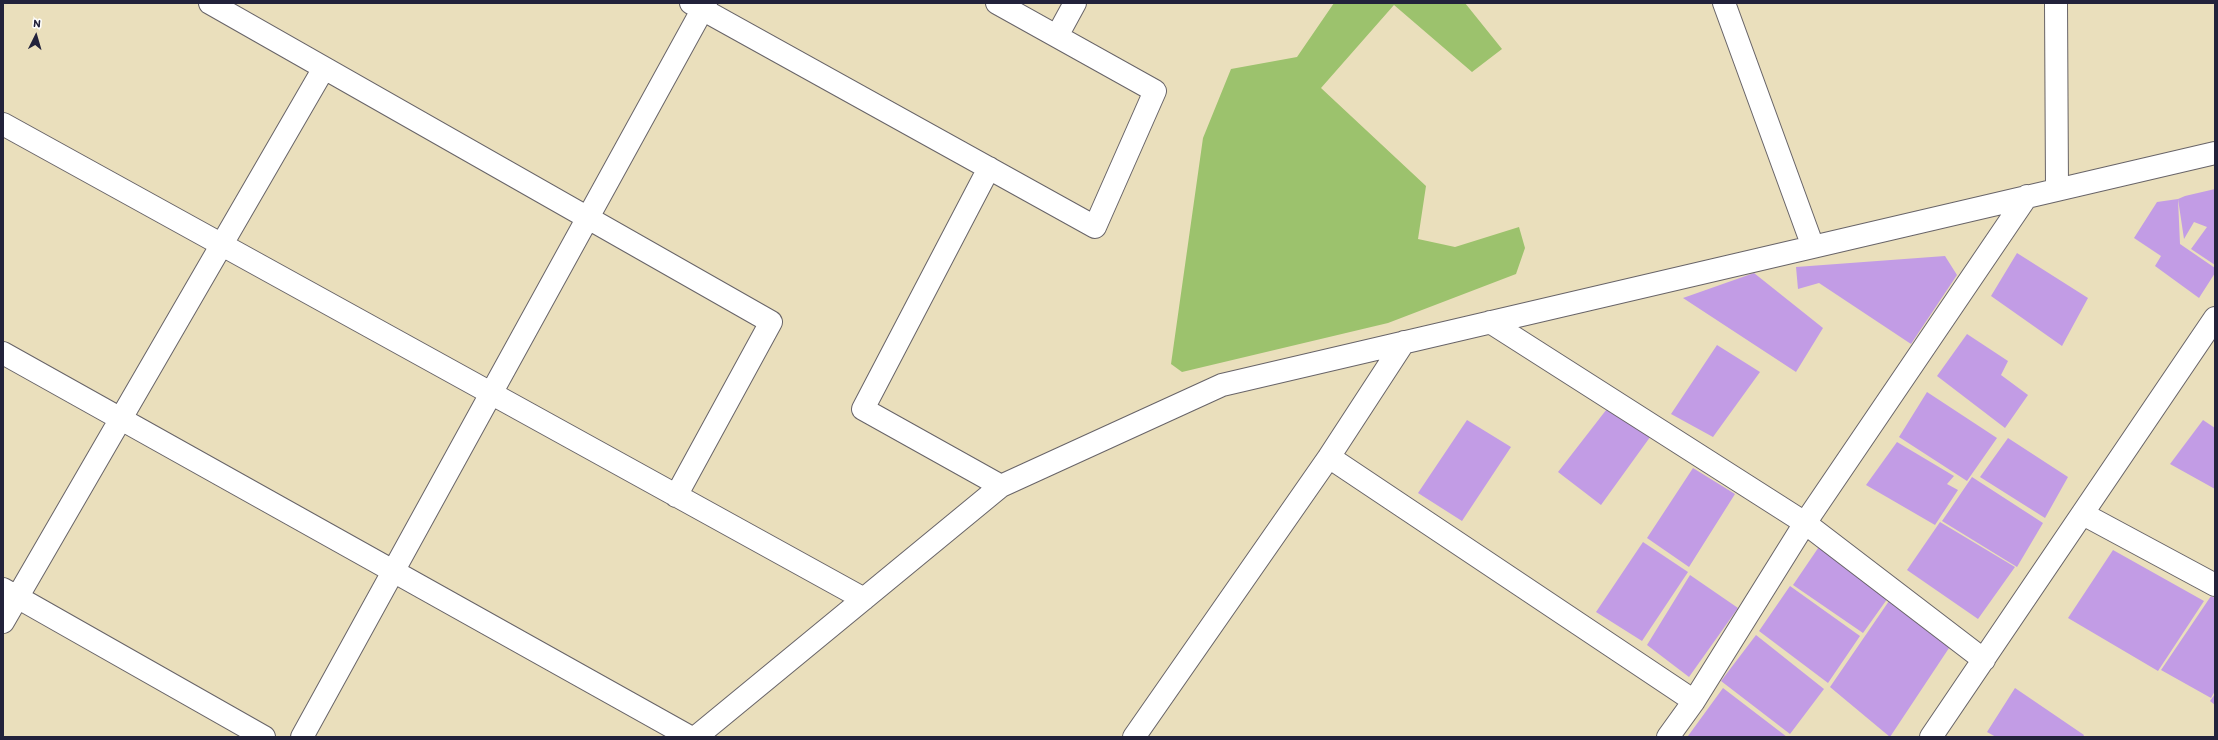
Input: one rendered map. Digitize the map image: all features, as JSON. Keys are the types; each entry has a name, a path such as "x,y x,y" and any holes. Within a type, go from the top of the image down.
{"street":[{"path":"210,3 771,322 676,496"},
{"path":"302,737 588,218 700,5 1095,227 1155,91 997,3"},
{"path":"1057,36 1075,3"},
{"path":"1724,3 1813,247"},
{"path":"2056,3 2058,189"},
{"path":"3,622 10,593 121,418 324,68"},
{"path":"3,124 864,599"},
{"path":"696,737 1001,486 1222,385 2215,153"},
{"path":"989,168 862,409 1001,486"},
{"path":"1668,737 1694,701 1805,523 2027,196"},
{"path":"1931,737 2215,318"},
{"path":"1490,322 1805,523 1984,660"},
{"path":"1134,737 1329,457 1404,342"},
{"path":"3,353 690,737"},
{"path":"1329,457 1694,701"},
{"path":"2083,514 2215,585"},
{"path":"10,593 264,737"}],"green space":[{"path":"1334,3 1465,3 1502,49 1472,72 1394,5 1321,88 1426,186 1418,239 1455,247 1519,227 1525,248 1516,274 1388,323 1182,372 1171,364 1203,138 1231,69 1297,57"}],"building":[{"path":"2215,189 2215,265 2191,249 2207,227 2194,222 2184,239 2178,199"},
{"path":"2178,199 2180,244 2215,268 2215,273 2199,298 2155,266 2161,256 2134,238 2157,202"},
{"path":"2017,253 2088,298 2062,346 1991,296"},
{"path":"1945,256 1957,275 1911,344 1819,283 1798,289 1796,267"},
{"path":"1754,273 1823,328 1796,372 1683,298"},
{"path":"1967,334 2008,361 2001,375 2028,395 2005,428 1937,376"},
{"path":"1717,345 1760,372 1713,437 1671,414"},
{"path":"1927,392 1997,438 1967,481 1899,437"},
{"path":"1610,405 1653,433 1601,505 1558,472"},
{"path":"1467,420 1511,447 1462,521 1418,493"},
{"path":"2203,420 2215,428 2215,489 2170,464"},
{"path":"2008,438 2068,477 2045,518 1980,477"},
{"path":"1897,442 1954,476 1947,484 1958,490 1935,525 1866,485"},
{"path":"1693,468 1735,494 1689,567 1647,538"},
{"path":"1972,477 2043,523 2017,567 1942,521"},
{"path":"1940,522 2015,567 1978,619 1907,570"},
{"path":"1829,532 1900,581 1863,633 1793,585"},
{"path":"1643,542 1688,572 1642,641 1596,612"},
{"path":"2113,550 2204,601 2158,671 2068,618"},
{"path":"1690,575 1738,608 1689,677 1647,645"},
{"path":"1790,586 1860,636 1828,683 1759,631"},
{"path":"2211,596 2215,598 2215,691 2211,698 2161,670"},
{"path":"1889,601 1951,645 1890,737 1830,687"},
{"path":"1756,635 1824,689 1790,734 1721,681"},
{"path":"1723,688 1787,737 1688,736"},
{"path":"2015,688 2084,735 2083,737 1996,737 1987,732"},
{"path":"2215,694 2215,705 2210,701"}]}
